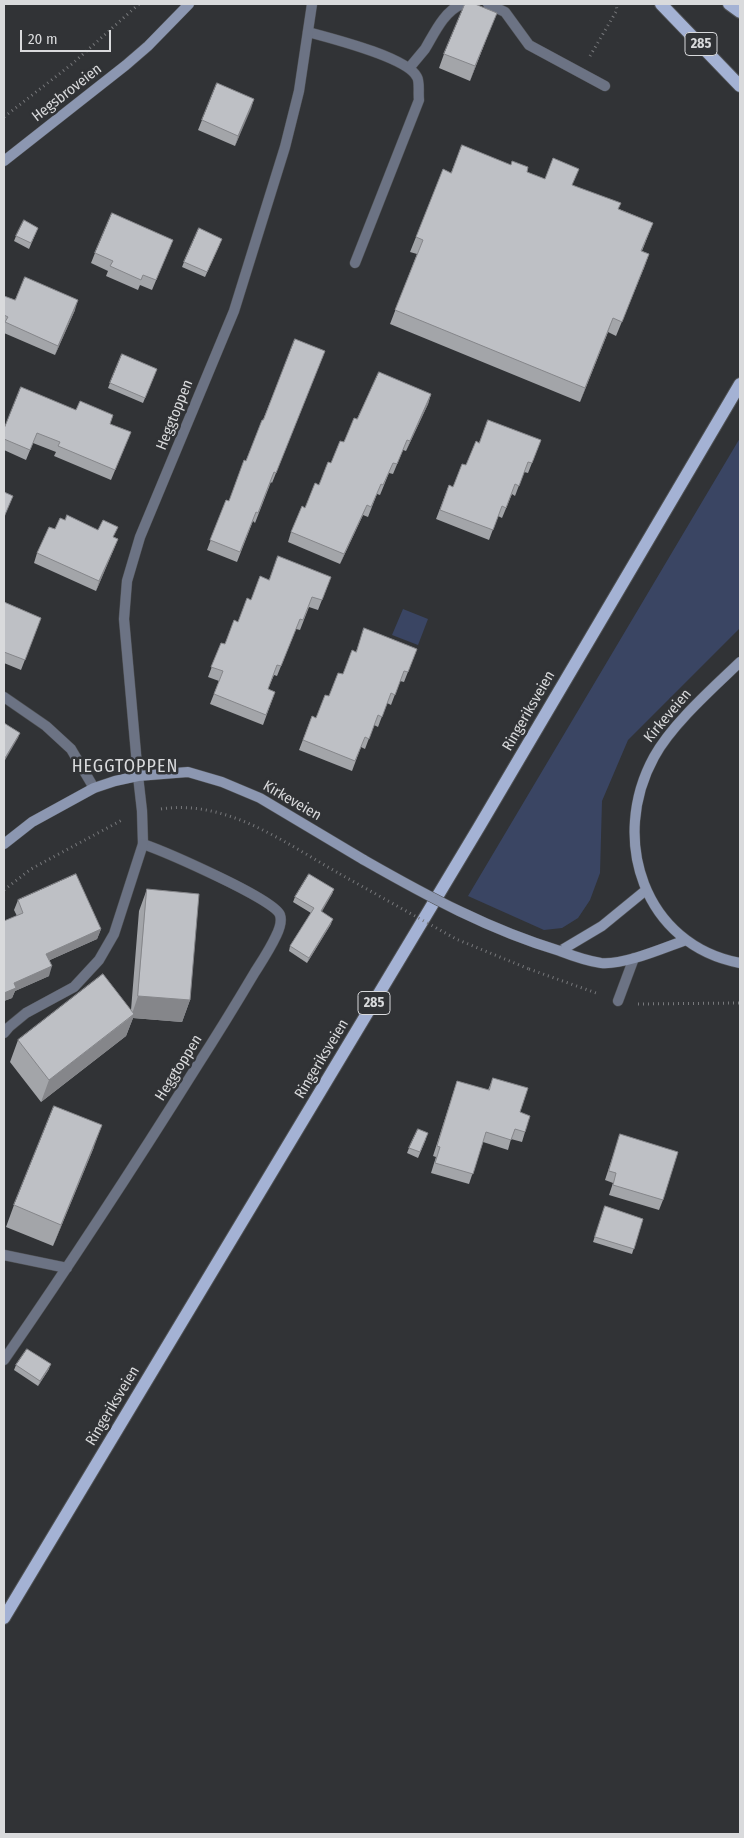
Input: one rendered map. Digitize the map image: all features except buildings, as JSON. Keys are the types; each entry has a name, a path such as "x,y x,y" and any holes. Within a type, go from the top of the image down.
{"main road":[{"name":"285","path":"661,4 740,86"},
{"path":"729,4 740,12"},
{"name":"Ringeriksveien","path":"4,1618 474,836 740,384"}],"street":[{"name":"Hegsbroveien","path":"4,161 126,65 148,46 189,4"},
{"name":"Heggtoppen","path":"4,1033 26,1013 74,986 99,960 114,934 143,844 142,811 124,619 127,581 140,537 234,310 285,147 299,91 312,4"},
{"path":"410,67 447,16 462,4"},
{"path":"488,4 505,12 529,45 605,86"},
{"path":"308,32 360,47 410,67 418,78 418,100 355,263"},
{"name":"Kirkeveien","path":"740,662 678,725 654,756 640,789 634,824 637,863 646,890 662,916 686,940 705,952 740,963"},
{"path":"4,697 46,726 71,749 94,788"},
{"name":"Kirkeveien","path":"4,844 32,822 94,788 138,776 188,772 222,782 260,798 364,860 447,906 528,942 603,963 634,958 686,940"},
{"name":"Heggtoppen","path":"4,1360 164,1120 276,937 280,924 280,915 277,910 264,900 143,844"},
{"path":"560,951 602,926 646,890"},
{"path":"618,1001 634,958"},
{"path":"4,1255 67,1268"}],"path":[{"path":"4,117 72,64 139,4"},
{"path":"581,73 617,10 616,4"},
{"path":"4,890 31,869 142,811 178,806 203,809 234,817 269,834 456,939 529,969 630,1004 740,1003"}],"shaded area":[{"path":"740,438 740,628 628,740 602,801 600,873 590,900 578,918 562,928 544,930 468,896"},
{"path":"403,609 428,619 418,645 392,635"}],"district":[{"name":"HEGGTOPPEN","path":"125,767"}]}
